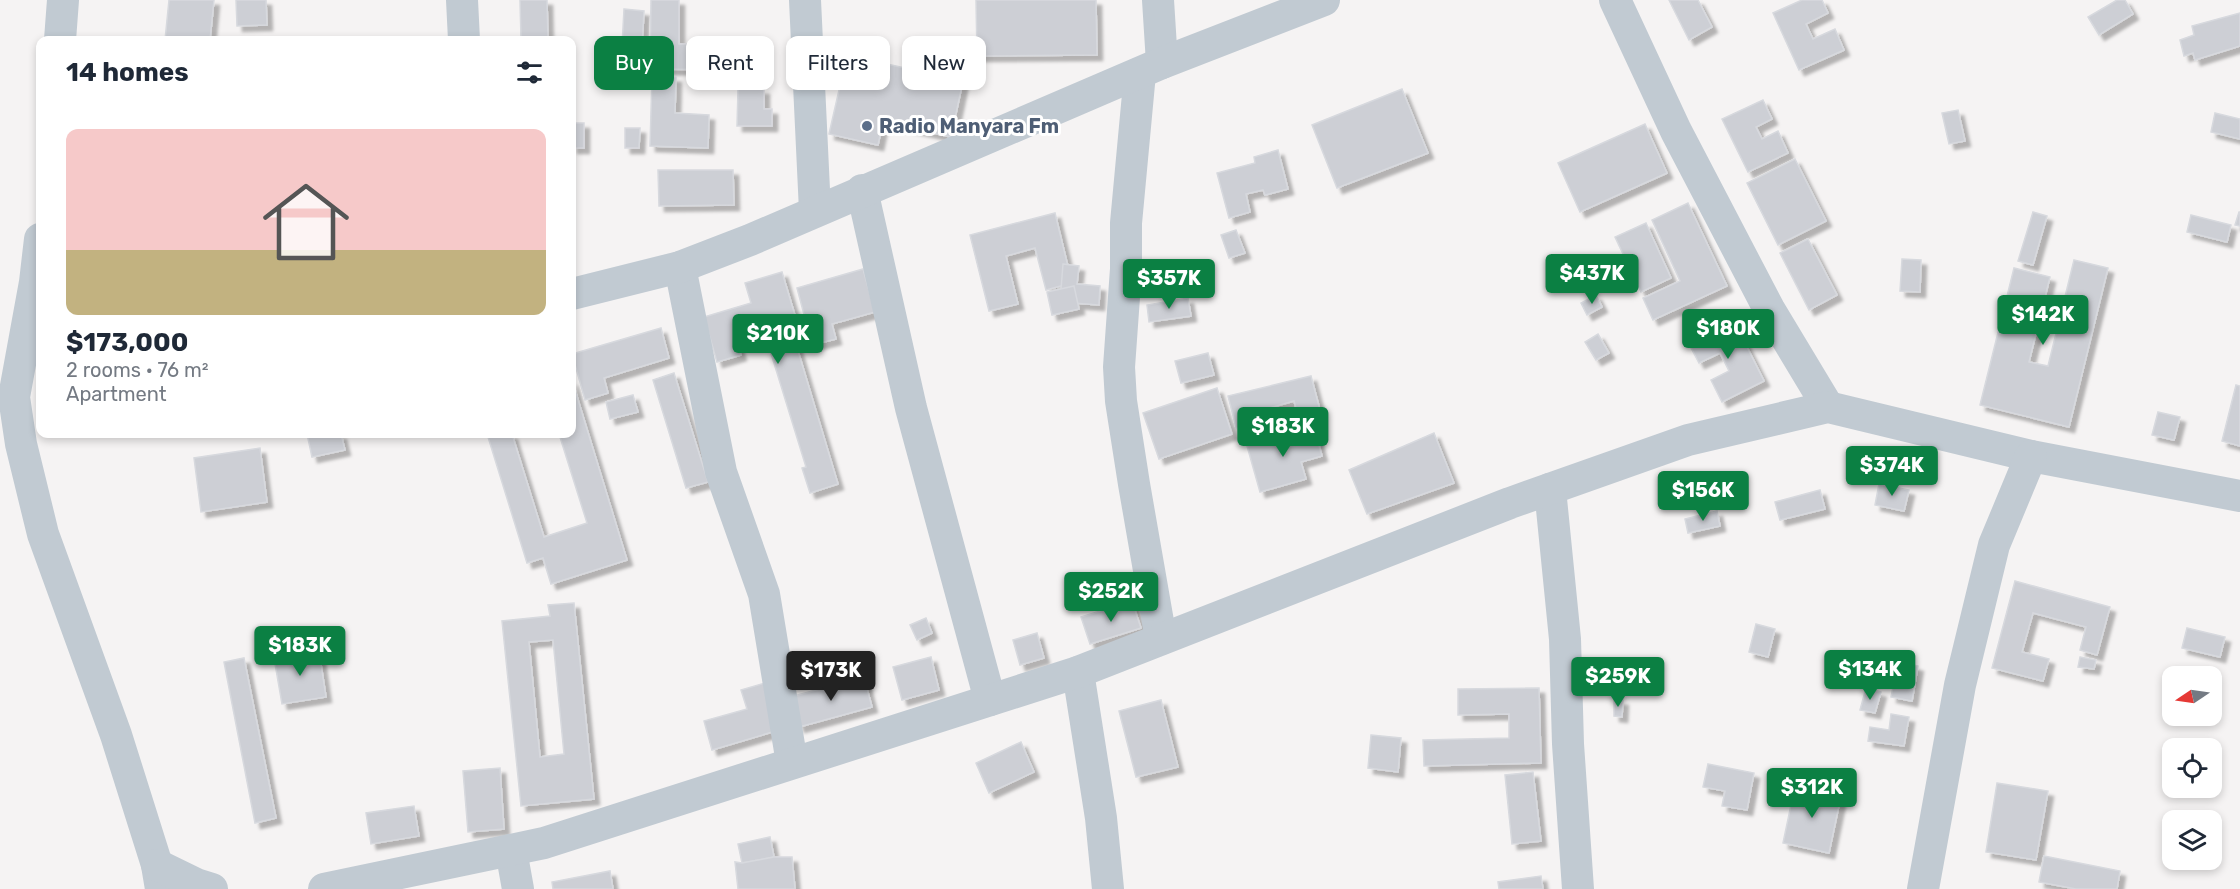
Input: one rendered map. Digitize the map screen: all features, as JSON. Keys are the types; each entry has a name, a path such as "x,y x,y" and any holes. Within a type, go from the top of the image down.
{"street":[{"path":"60,36 63,0"},
{"path":"462,0 464,36"},
{"path":"805,0 815,211"},
{"path":"1158,0 1151,68 1126,223 1126,269 1119,367 1121,401 1161,639"},
{"path":"576,293 680,267 750,240 862,190 1151,68 1324,0"},
{"path":"1616,0 1676,131 1764,299 1828,407"},
{"path":"862,190 911,408 990,700"},
{"path":"680,267 721,472 764,594 792,763"},
{"path":"36,273 18,396 21,444 43,534 116,735 159,877 212,889"},
{"path":"324,889 544,843 1078,672 1550,489 1688,440 1828,407 2031,456 2240,496"},
{"path":"1923,889 1960,685 1994,545 2031,456"},
{"path":"1550,489 1565,639 1568,744 1578,889"},
{"path":"1078,672 1101,818 1108,889"},
{"path":"511,850 518,889"}],"building":[{"path":"169,0 214,0 210,36 165,36"},
{"path":"236,0 266,0 267,25 237,26"},
{"path":"520,0 547,0 548,36 521,36"},
{"path":"651,0 679,0 679,44 686,44 686,69 674,69 674,36 650,36"},
{"path":"976,0 1096,0 1097,55 986,56 986,36 977,36"},
{"path":"1669,0 1698,0 1712,27 1689,40"},
{"path":"1802,0 1822,0 1828,13 1806,24 1813,39 1835,29 1844,50 1799,70 1773,13"},
{"path":"2117,0 2125,0 2133,14 2099,35 2088,17"},
{"path":"624,9 644,11 643,36 623,36"},
{"path":"2240,13 2240,46 2195,60 2193,53 2184,56 2180,40 2194,35 2192,26"},
{"path":"890,65 902,67 902,90 961,90 951,137 883,122 878,145 829,134 839,90 890,90"},
{"path":"674,77 676,77 675,113 709,115 708,148 650,146 652,90 674,90"},
{"path":"1402,89 1428,153 1337,188 1312,125"},
{"path":"738,90 764,90 764,109 772,109 772,126 737,126"},
{"path":"1763,100 1772,119 1756,127 1762,139 1778,131 1788,153 1748,172 1722,119"},
{"path":"1958,110 1965,141 1949,144 1942,113"},
{"path":"2215,113 2240,119 2240,139 2211,132"},
{"path":"576,123 584,123 584,148 576,148"},
{"path":"1645,124 1667,173 1580,212 1558,163"},
{"path":"625,128 640,128 639,148 625,148"},
{"path":"1278,150 1288,189 1265,195 1263,190 1246,194 1250,212 1229,218 1217,173 1255,163 1254,157"},
{"path":"1795,159 1826,221 1778,245 1747,183"},
{"path":"658,170 733,170 734,205 659,206"},
{"path":"1688,203 1727,286 1653,320 1643,298 1680,281 1652,220"},
{"path":"2033,212 2047,216 2033,265 2018,261"},
{"path":"2240,212 2240,226 2235,225"},
{"path":"1055,213 1072,283 1046,290 1035,248 1006,256 1018,304 989,311 970,235"},
{"path":"2191,215 2231,225 2227,242 2187,232"},
{"path":"1646,223 1671,278 1641,292 1615,237"},
{"path":"1236,230 1245,253 1229,258 1221,235"},
{"path":"1808,239 1837,295 1809,310 1780,253"},
{"path":"1902,259 1921,260 1920,292 1900,291"},
{"path":"2074,260 2108,268 2069,427 1980,405 2014,268 2050,277 2029,362 2048,366"},
{"path":"1063,264 1079,266 1077,284 1100,286 1099,305 1060,302"},
{"path":"863,269 875,312 832,324 836,339 812,345 797,288"},
{"path":"782,272 797,322 790,324 838,484 810,493 802,468 806,467 765,334 737,342 741,355 717,362 704,317 751,303 745,283"},
{"path":"1074,286 1079,309 1052,315 1047,292"},
{"path":"1596,295 1602,307 1587,315 1581,303"},
{"path":"1188,298 1191,316 1149,322 1147,305"},
{"path":"1733,319 1764,381 1722,402 1711,380 1729,371 1720,353 1699,363 1688,342"},
{"path":"661,328 669,358 604,378 608,393 585,400 576,368 576,353"},
{"path":"1598,334 1609,353 1596,360 1585,342"},
{"path":"1208,353 1214,375 1181,383 1175,361"},
{"path":"674,373 708,482 686,488 653,380"},
{"path":"1311,376 1320,410 1298,415 1294,401 1259,411 1262,422 1236,428 1228,396"},
{"path":"2236,385 2240,386 2240,446 2222,441"},
{"path":"1217,388 1232,434 1159,459 1143,413"},
{"path":"576,393 627,560 551,584 543,558 527,563 488,438 513,438 544,537 587,523 560,438 576,438"},
{"path":"633,395 638,412 610,419 606,402"},
{"path":"2158,412 2180,417 2174,440 2152,435"},
{"path":"1314,427 1322,456 1301,462 1306,479 1260,492 1247,446"},
{"path":"1434,433 1454,483 1367,514 1349,470"},
{"path":"308,438 342,438 345,450 312,457"},
{"path":"260,448 267,502 201,512 194,458"},
{"path":"1879,484 1909,490 1904,511 1875,505"},
{"path":"1820,490 1825,509 1780,520 1775,502"},
{"path":"1717,511 1720,526 1688,533 1685,519"},
{"path":"2015,581 2110,607 2097,655 2080,650 2086,627 2033,613 2022,652 2049,659 2043,681 1992,668"},
{"path":"1132,601 1141,628 1090,644 1081,617"},
{"path":"574,603 594,799 521,806 502,621 550,616 548,605","holes":["553,640 564,754 540,757 529,642"]},
{"path":"926,618 932,633 917,640 910,625"},
{"path":"1756,624 1775,629 1768,657 1749,652"},
{"path":"2187,628 2225,637 2220,657 2182,648"},
{"path":"1037,633 1044,658 1020,665 1013,640"},
{"path":"319,651 326,697 282,704 274,658"},
{"path":"931,657 939,690 902,700 893,667"},
{"path":"2080,657 2096,660 2094,669 2078,667"},
{"path":"244,658 276,818 255,823 224,662"},
{"path":"1898,662 1918,666 1912,701 1891,697"},
{"path":"864,677 872,707 799,727 790,697"},
{"path":"765,683 779,730 712,750 704,721 747,709 741,690"},
{"path":"1539,688 1541,763 1424,766 1423,740 1509,738 1509,714 1458,715 1458,689"},
{"path":"1866,688 1881,692 1875,713 1860,710"},
{"path":"1161,700 1178,767 1136,777 1119,711"},
{"path":"1614,700 1623,700 1622,717 1614,716"},
{"path":"1891,714 1909,717 1904,746 1868,741 1870,727 1889,730"},
{"path":"1371,735 1401,738 1398,772 1368,768"},
{"path":"1021,742 1034,772 989,793 976,763"},
{"path":"1708,764 1754,773 1747,810 1722,806 1725,791 1703,787"},
{"path":"500,768 504,829 468,832 463,771"},
{"path":"1533,772 1541,841 1512,844 1505,775"},
{"path":"1997,783 2048,791 2036,860 1986,852"},
{"path":"1795,786 1841,796 1829,853 1783,843"},
{"path":"414,806 419,836 371,844 366,813"},
{"path":"770,837 774,857 742,863 738,844"},
{"path":"2044,856 2120,871 2117,889 2076,889 2039,882"},
{"path":"774,857 792,857 795,889 738,889 735,862 742,863"},
{"path":"610,871 613,889 553,889 552,882"},
{"path":"1541,876 1543,889 1499,889 1498,882"}],"place":[{"name":"Radio Manyara Fm","path":"867,126"}]}
